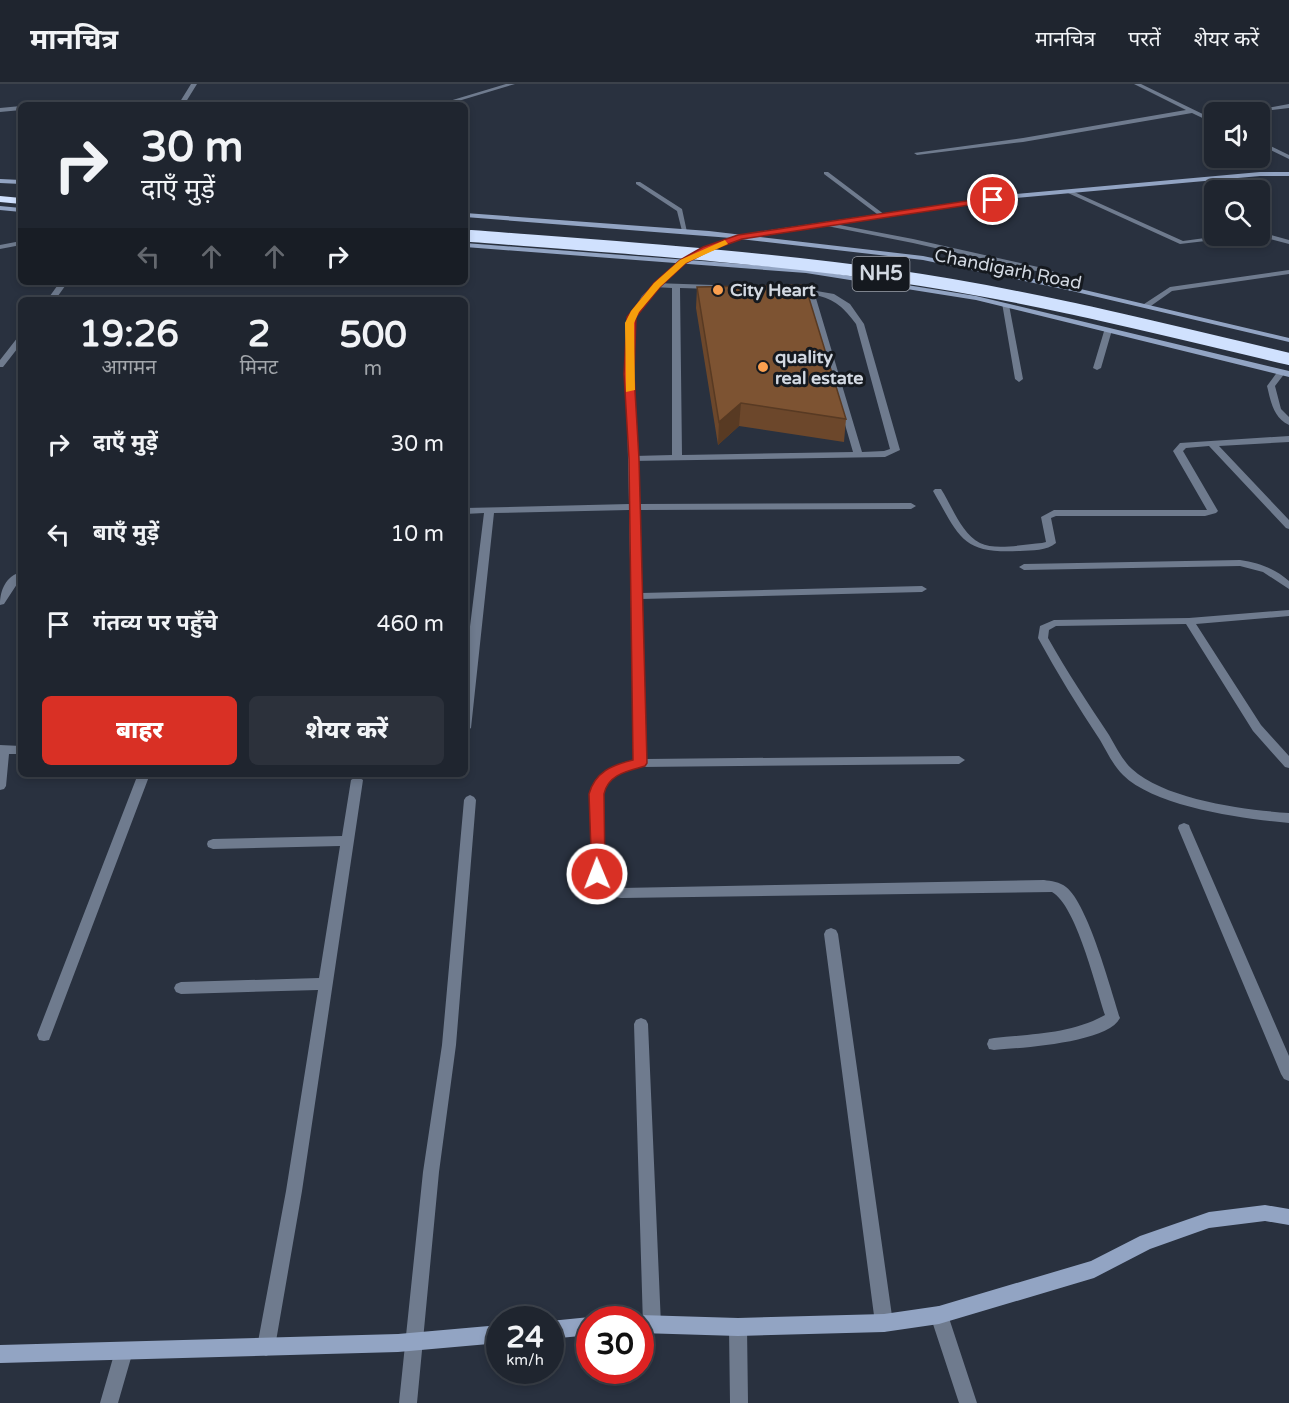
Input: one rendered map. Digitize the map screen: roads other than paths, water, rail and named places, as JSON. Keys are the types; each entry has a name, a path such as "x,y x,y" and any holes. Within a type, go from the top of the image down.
{"highway":[{"path":"0,189 18,190"},
{"path":"0,200 18,201"},
{"name":"Chandigarh Road","path":"468,226 832,256 912,267 1101,303 1289,348"},
{"name":"NH5","path":"468,236 740,257 921,280 1106,315 1289,359"}],"main road":[{"path":"683,261 706,249 741,237 1015,196 1289,174"},
{"path":"0,181 18,182"},
{"path":"0,208 18,210"},
{"path":"468,215 685,231 923,258 1072,289 1289,340"},
{"path":"468,245 806,271 976,298 1285,374"},
{"path":"654,1324 738,1327 884,1323 939,1315 1094,1269 1146,1242 1209,1220 1265,1213 1289,1217"},
{"path":"0,1354 266,1347 414,1341 486,1335"}],"street":[{"path":"183,102 194,84"},
{"path":"449,102 512,84"},
{"path":"1137,84 1204,117"},
{"path":"1270,108 1289,106"},
{"path":"0,110 18,108"},
{"path":"916,153 1023,140 1192,111"},
{"path":"1270,148 1289,157"},
{"path":"826,173 884,216"},
{"path":"638,183 680,210 685,231"},
{"path":"1070,192 1182,243 1204,240"},
{"path":"824,224 1047,271 1069,281 1072,289"},
{"path":"1270,237 1289,243"},
{"path":"0,248 18,244"},
{"path":"640,763 629,323 638,307 657,285 683,261"},
{"path":"1144,306 1170,289 1289,272"},
{"path":"657,285 721,288"},
{"path":"676,286 677,458"},
{"path":"634,459 885,454 895,450 860,324 847,306 831,296 799,291"},
{"path":"810,292 858,454"},
{"path":"1005,305 1019,379"},
{"path":"1097,368 1108,330"},
{"path":"0,365 18,343"},
{"path":"1285,374 1271,386 1278,410 1289,422"},
{"path":"938,491 965,538 975,546 991,549 1043,546 1051,543 1052,538 1046,517 1054,513 1205,513 1213,511 1178,451 1183,445 1289,439"},
{"path":"1212,444 1289,526"},
{"path":"468,512 635,507 911,506"},
{"path":"468,673 489,511"},
{"path":"1024,567 1239,563 1260,566 1275,573 1289,586"},
{"path":"0,577 18,576"},
{"path":"0,602 18,576"},
{"path":"636,596 922,589"},
{"path":"1289,613 1189,621 1054,623 1044,627 1043,638 1075,695 1128,772 1146,786 1170,796 1269,817 1289,818"},
{"path":"1189,621 1257,728 1289,765"},
{"path":"0,786 1,749 18,750"},
{"path":"959,760 640,763 617,768 599,783 596,794 597,874 599,884 608,890 621,892 1044,885 1064,892 1076,914 1113,1018 1097,1029 1043,1039 994,1044"},
{"path":"44,1035 143,777"},
{"path":"266,1347 294,1191 357,780"},
{"path":"408,1403 431,1172 449,1045 470,801"},
{"path":"1184,828 1289,1074"},
{"path":"213,844 347,841"},
{"path":"831,934 884,1323"},
{"path":"181,988 326,984"},
{"path":"641,1024 646,1306"},
{"path":"939,1315 968,1403"},
{"path":"738,1327 739,1403"},
{"path":"109,1403 124,1351"}],"place":[{"name":"City Heart","path":"718,290"},
{"name":"quality real estate","path":"763,367"}]}
